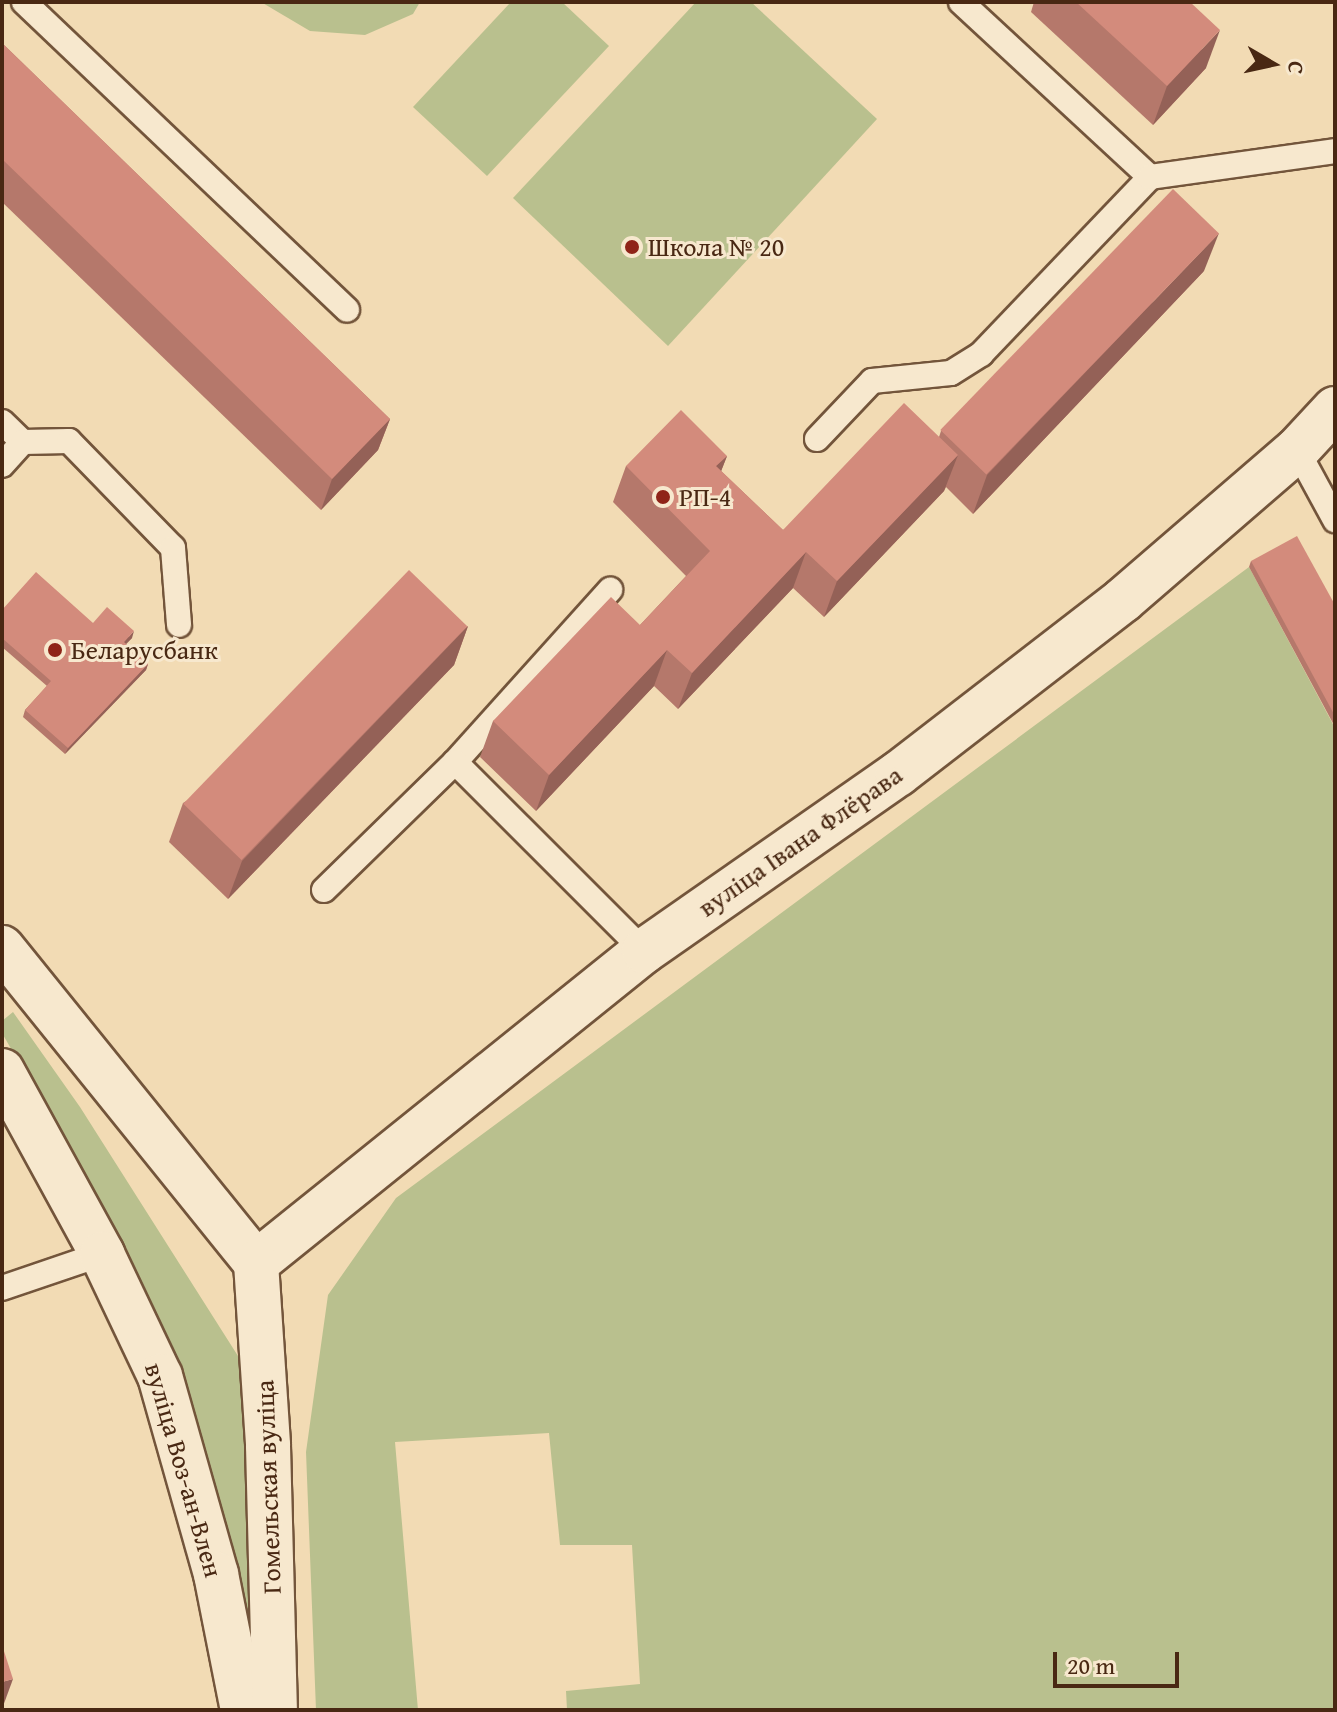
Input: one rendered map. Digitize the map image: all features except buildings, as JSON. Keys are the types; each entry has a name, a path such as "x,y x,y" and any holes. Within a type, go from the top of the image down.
{"main road":[{"name":"вуліца Івана Флёрава","path":"256,1263 644,951 898,774 1123,600 1297,450 1335,409"},
{"path":"2,948 256,1263"},
{"name":"вуліца Воз-ан-Влен","path":"2,1071 102,1254 160,1376 216,1574 243,1710"},
{"name":"Гомельская вуліца","path":"256,1263 268,1446 275,1710"}],"lane":[{"path":"24,2 347,310"},
{"path":"961,2 1150,177"},
{"path":"817,439 872,381 951,373 981,354 1150,177 1335,151"},
{"path":"2,422 23,442 69,441 173,548 179,625"},
{"path":"2,465 23,442"},
{"path":"1297,450 1335,520"},
{"path":"324,890 455,762 610,590"},
{"path":"455,762 644,951"},
{"path":"2,1288 102,1254"}],"green space":[{"path":"261,2 420,2 413,14 365,35 310,31"},
{"path":"511,2 562,2 609,46 487,176 413,107"},
{"path":"696,2 751,2 877,119 668,346 513,198"},
{"path":"1249,567 1335,728 1335,1710 567,1710 566,1691 640,1684 632,1545 560,1545 549,1433 395,1442 418,1710 316,1710 306,1452 328,1295 396,1198"},
{"path":"13,1012 80,1107 238,1356 249,1453 249,1642 177,1358 121,1241 2,1033 2,1021"}],"place":[{"name":"Школа № 20","path":"632,247"},
{"name":"РП-4","path":"663,497"},
{"name":"Беларусбанк","path":"55,650"}]}
